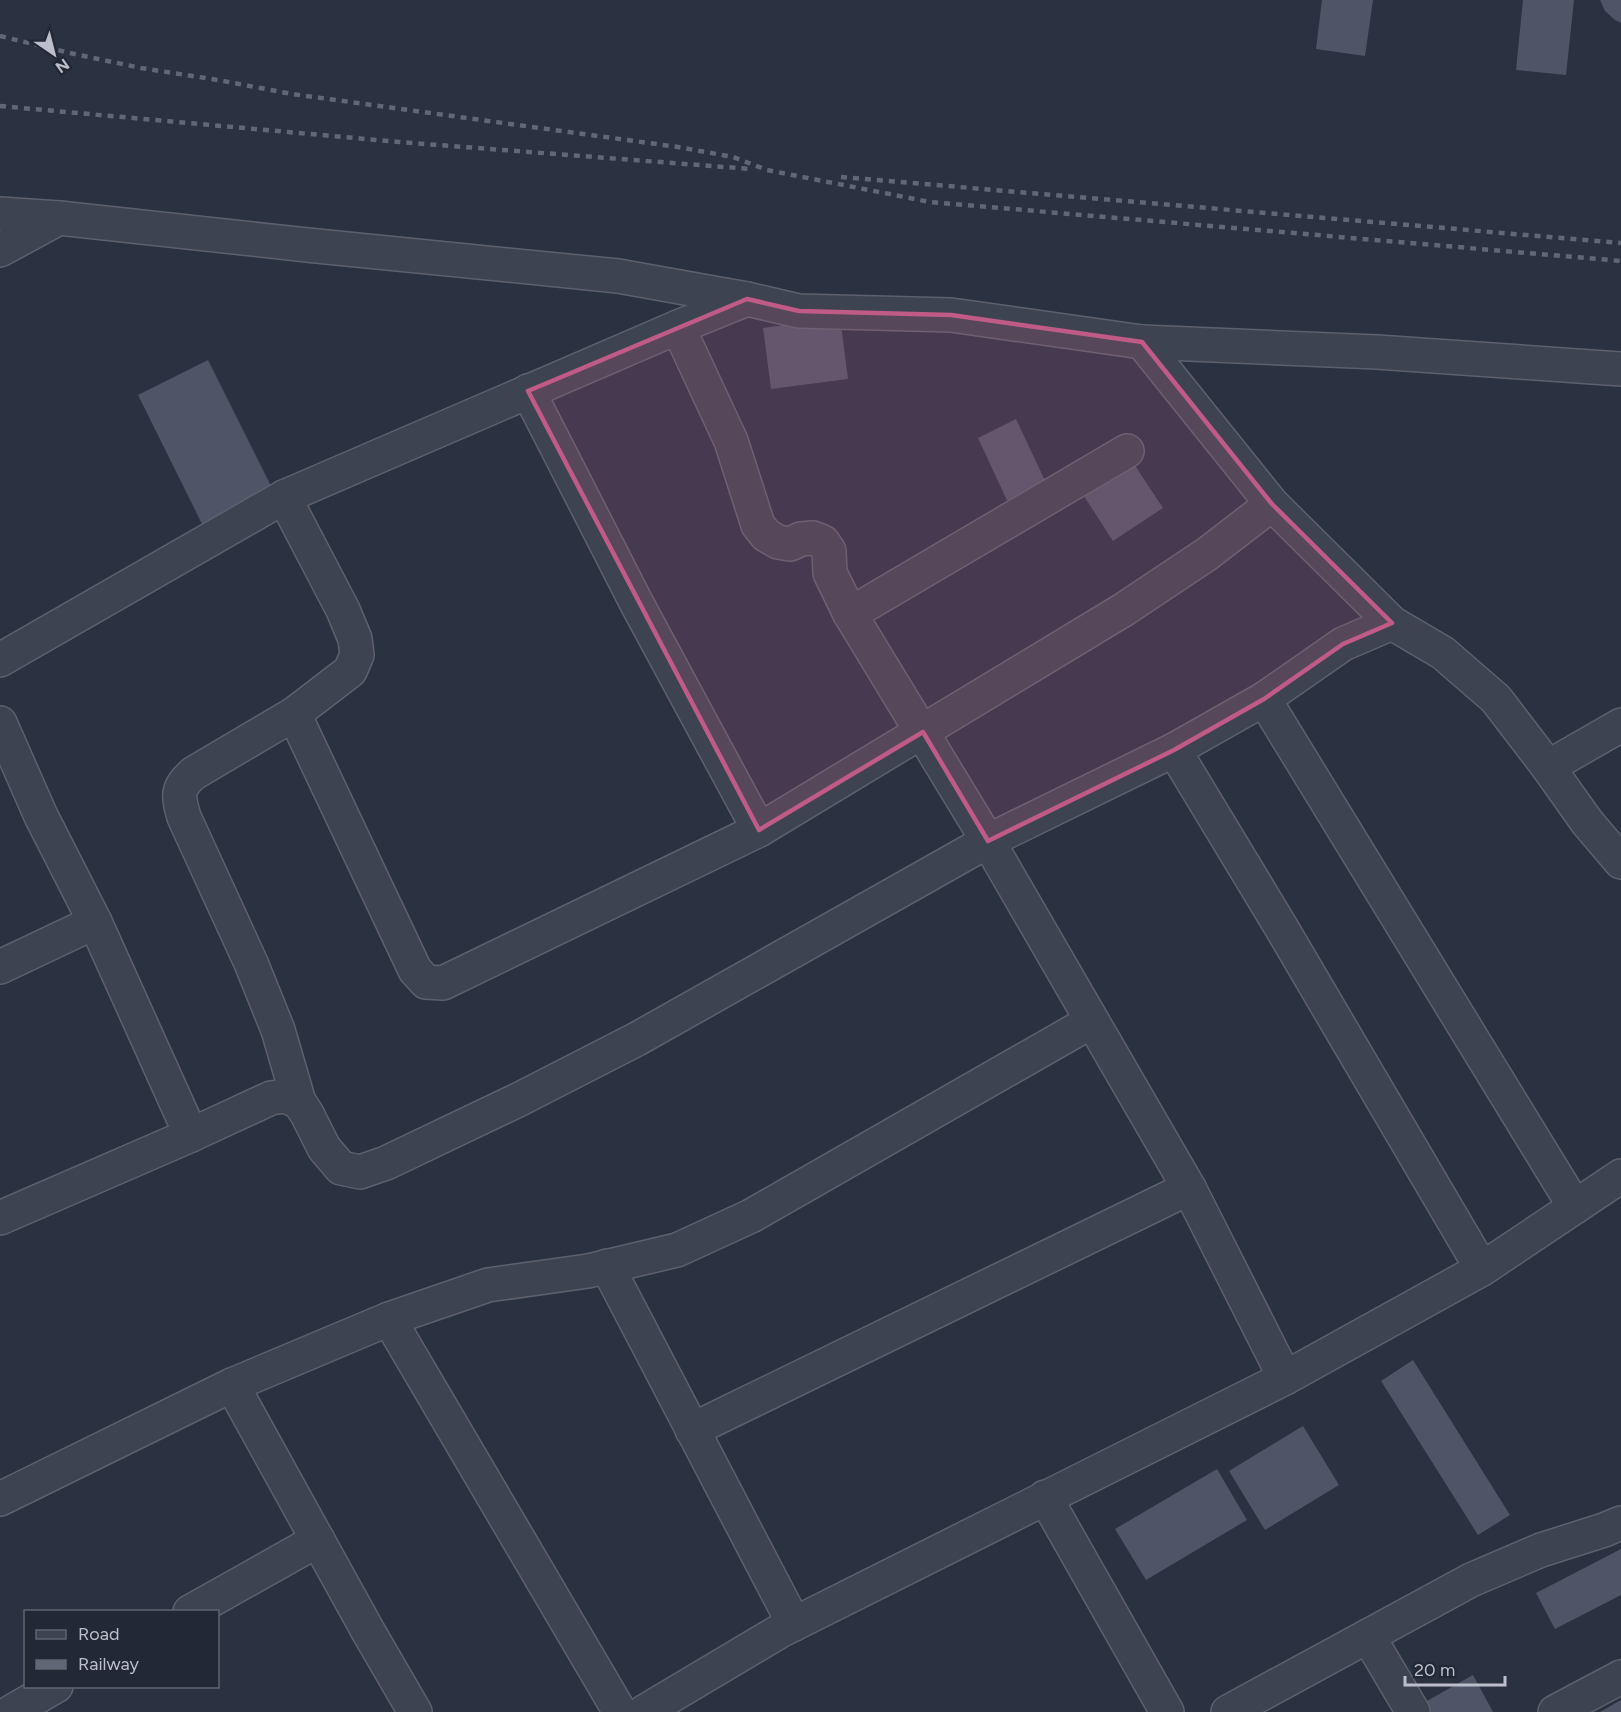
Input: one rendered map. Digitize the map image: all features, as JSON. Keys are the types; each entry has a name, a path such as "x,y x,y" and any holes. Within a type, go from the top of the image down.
{"street":[{"path":"0,214 59,218 618,276 747,299 799,311 951,315 1142,342 1377,352 1621,369"},
{"path":"0,250 59,218"},
{"path":"0,660 284,497 747,299"},
{"path":"678,327 731,441 758,525 766,535 778,542 790,544 801,539 813,538 823,542 829,551 830,573 850,614 988,841 1189,1188 1285,1378"},
{"path":"1142,342 1272,504 1392,623 1443,654 1496,699 1587,822 1621,862"},
{"path":"528,391 643,614 759,830"},
{"path":"850,614 1127,451"},
{"path":"284,497 344,610 355,639 357,655 350,671 294,714 194,773 183,782 179,798 184,817 251,963 278,1030 299,1102 324,1148 341,1168 360,1172 386,1163 518,1100 637,1039 988,841 1174,750 1264,699 1343,644 1392,623"},
{"path":"294,714 415,970 426,982 443,983 759,830 1123,610 1207,554 1272,504"},
{"path":"1264,699 1575,1207"},
{"path":"0,723 41,816 95,921 191,1135"},
{"path":"1548,767 1621,725"},
{"path":"1174,750 1482,1269"},
{"path":"0,968 95,921"},
{"path":"0,1498 232,1385 389,1319 488,1285 588,1271 677,1250 751,1216 1092,1021"},
{"path":"0,1218 271,1098 285,1096 299,1102"},
{"path":"644,1712 794,1624 1285,1378 1482,1269 1621,1176"},
{"path":"692,1430 1189,1188"},
{"path":"607,1266 794,1624"},
{"path":"389,1319 620,1712"},
{"path":"232,1385 415,1712"},
{"path":"1045,1497 1167,1712"},
{"path":"1228,1712 1471,1580 1541,1550 1621,1523"},
{"path":"192,1610 318,1540"},
{"path":"1368,1636 1413,1712"},
{"path":"1556,1712 1621,1677"},
{"path":"11,1712 53,1688"}],"highlighted area":[{"path":"747,299 799,311 951,315 1142,342 1272,504 1392,623 1343,644 1264,699 1174,750 988,841 923,732 759,830 528,391"}],"building":[{"path":"1322,0 1373,0 1365,56 1316,49"},
{"path":"1523,0 1574,0 1566,75 1516,70"},
{"path":"1600,0 1621,0 1621,23 1605,11"},
{"path":"840,317 848,379 771,389 763,328"},
{"path":"208,360 272,488 202,524 138,395"},
{"path":"1016,419 1049,489 1010,507 978,438"},
{"path":"1130,458 1163,508 1113,541 1080,490"},
{"path":"1413,1360 1510,1515 1478,1535 1381,1381"},
{"path":"1303,1426 1339,1485 1265,1530 1229,1471"},
{"path":"1217,1469 1247,1520 1146,1580 1115,1529"},
{"path":"1621,1549 1621,1595 1555,1629 1536,1593"},
{"path":"1473,1675 1493,1712 1422,1712 1418,1706"},
{"path":"1621,1700 1621,1712 1600,1712"}],"railway":[{"path":"0,36 141,68 292,94 678,147 733,157 767,170 930,202 1621,261"},
{"path":"0,106 399,142 751,169"},
{"path":"841,177 1621,243"}]}
